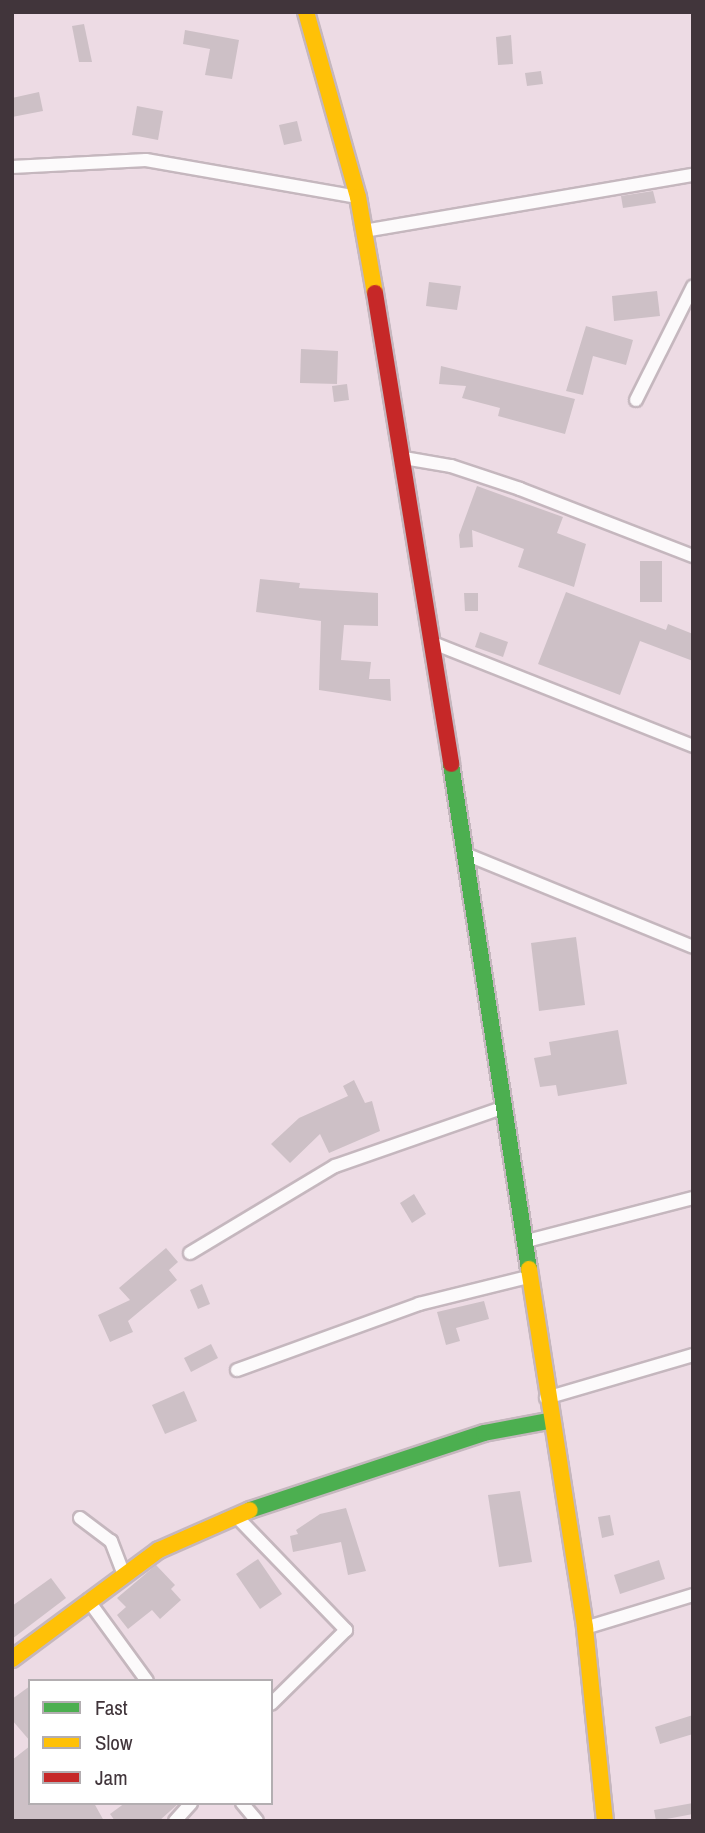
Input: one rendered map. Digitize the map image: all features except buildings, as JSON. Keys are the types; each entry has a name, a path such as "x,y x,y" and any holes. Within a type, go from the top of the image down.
{"street":[{"path":"306,12 358,197 404,458 549,1422 585,1628 605,1821"},
{"path":"12,167 146,160 358,197"},
{"path":"364,230 693,175"},
{"path":"636,400 688,309 693,285"},
{"path":"404,458 451,466 520,489 693,556"},
{"path":"433,643 693,746"},
{"path":"463,853 693,947"},
{"path":"190,1253 335,1166 502,1108"},
{"path":"523,1242 693,1198"},
{"path":"237,1370 419,1304 528,1277"},
{"path":"546,1398 693,1355"},
{"path":"12,1659 88,1600 159,1550 235,1515 471,1437 549,1422"},
{"path":"235,1515 346,1630 273,1701"},
{"path":"80,1518 111,1541 124,1575"},
{"path":"585,1628 693,1595"},
{"path":"88,1600 146,1679"},
{"path":"175,1821 189,1805"},
{"path":"244,1805 257,1821"}],"traffic: fast":[{"path":"451,764 529,1269"},
{"path":"250,1510 484,1433 549,1421"}],"traffic: slow":[{"path":"306,12 358,197 375,293"},
{"path":"529,1269 585,1628 605,1821"},
{"path":"12,1659 159,1550 250,1510"}],"traffic: jam":[{"path":"375,293 451,764"}]}
